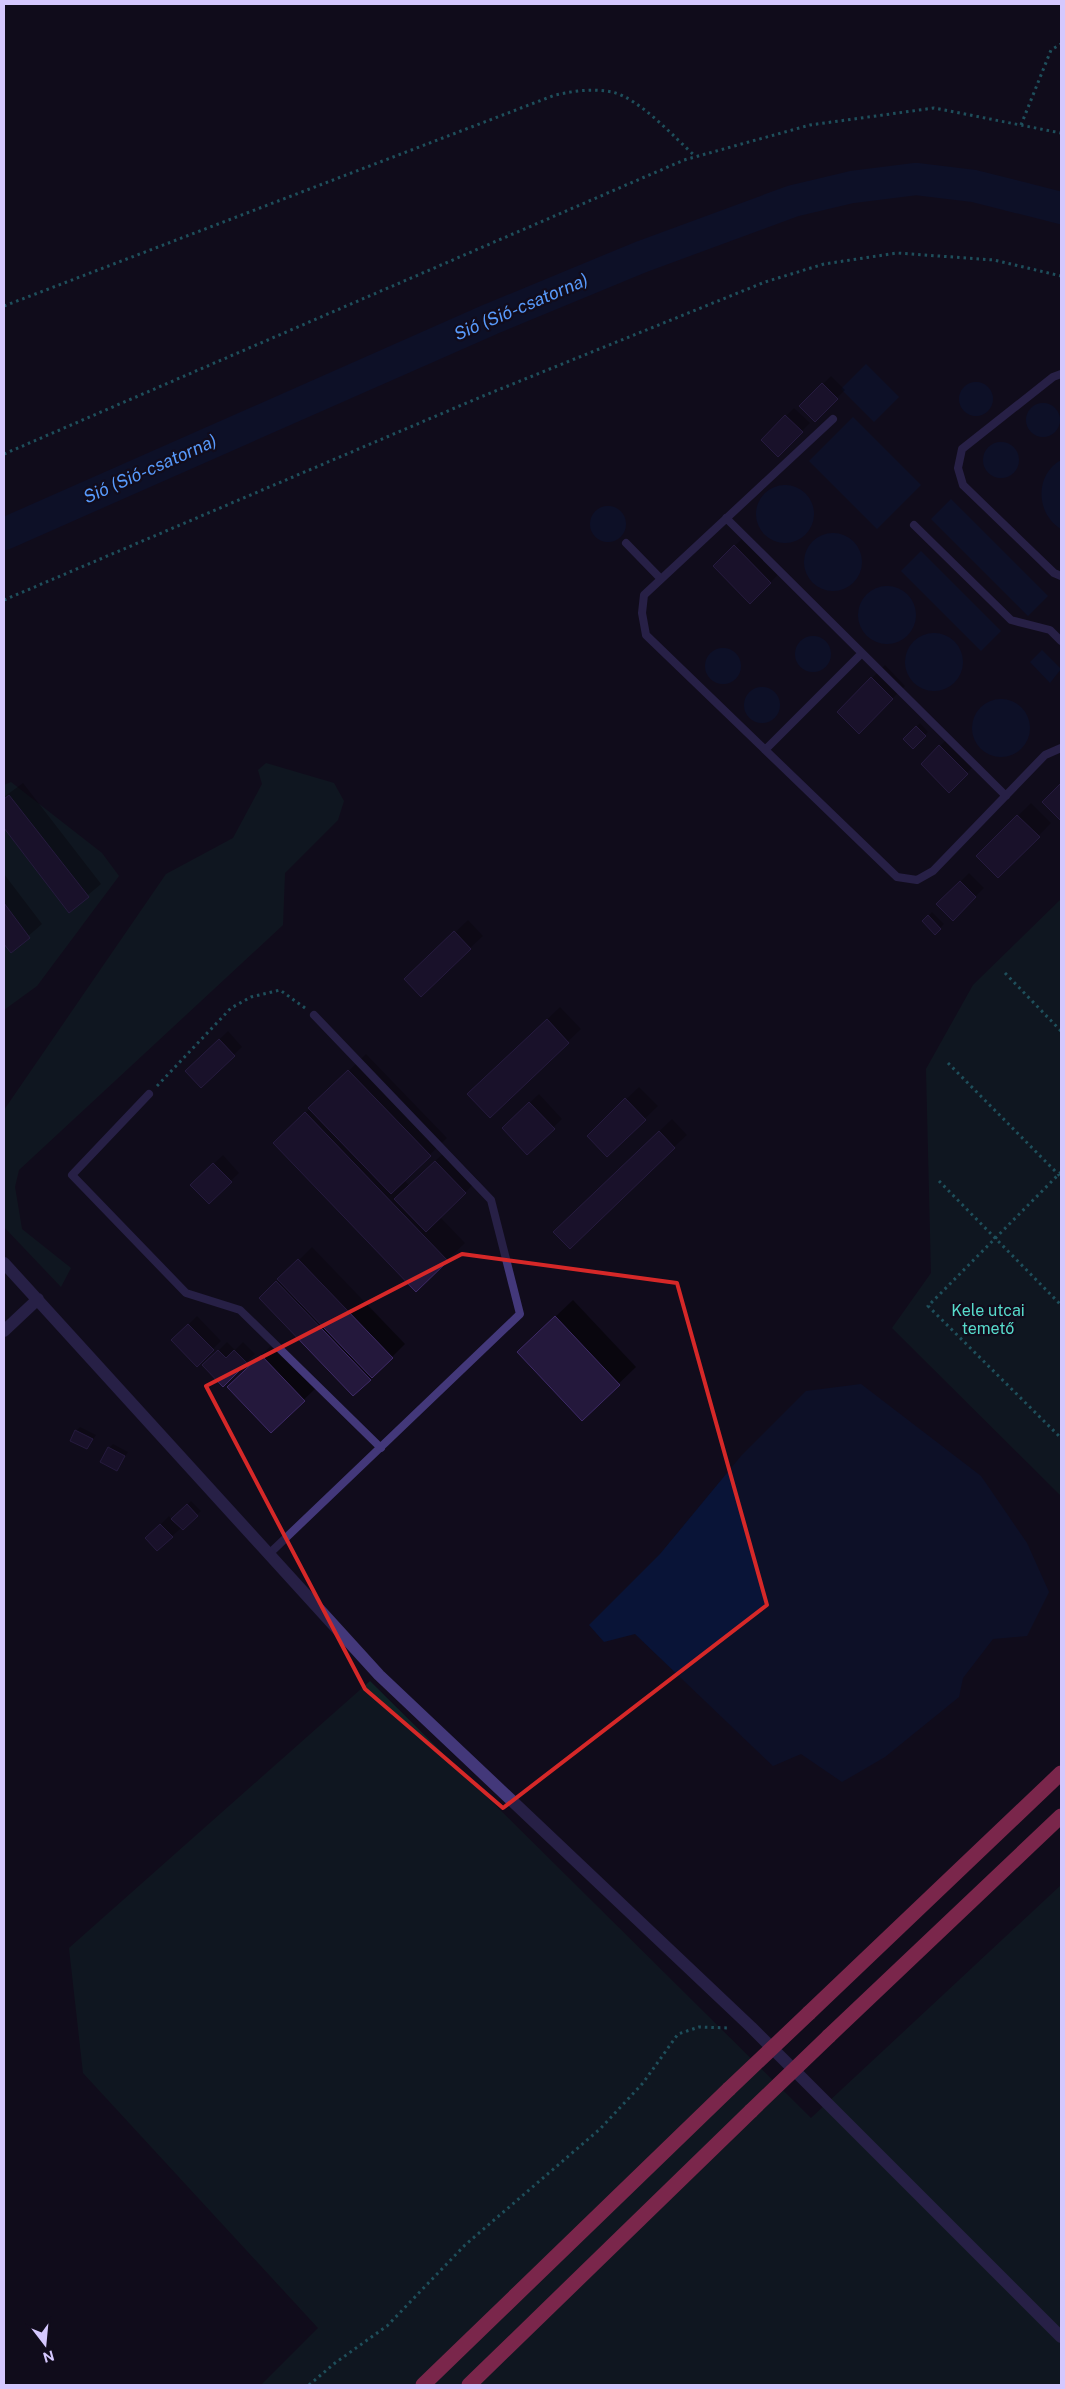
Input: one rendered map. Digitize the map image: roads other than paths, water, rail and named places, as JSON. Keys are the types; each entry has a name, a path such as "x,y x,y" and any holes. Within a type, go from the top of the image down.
{"highway":[{"path":"422,2385 728,2089 1061,1773"},
{"path":"469,2385 829,2036 1061,1816"}],"street":[{"path":"4,1263 270,1553 379,1675 751,2027 1061,2336"},
{"path":"4,1331 38,1299"}],"lane":[{"path":"1061,374 1053,377 962,449 958,468 963,484 1054,573 1061,576"},
{"path":"832,419 644,595 642,613 646,635 896,878 917,880 933,870 1045,756 1061,748"},
{"path":"726,518 1006,796"},
{"path":"914,525 1011,620 1050,630 1061,641"},
{"path":"626,542 661,578"},
{"path":"765,750 862,653"},
{"path":"270,1553 520,1314 491,1200 314,1015"},
{"path":"149,1094 72,1175 186,1293 240,1310 381,1448"}],"water":[{"path":"866,364 899,397 874,422 841,389"},
{"path":"976,382 983,383 988,387 992,392 992,406 988,411 983,415 976,416 969,415 964,411 960,406 959,399 960,392 964,387 969,383"},
{"path":"1043,403 1055,408 1060,420 1055,432 1043,437 1031,432 1026,420 1031,408"},
{"path":"853,417 921,485 877,529 809,461"},
{"path":"1001,442 1008,443 1014,447 1018,453 1018,467 1014,473 1008,477 1001,478 994,477 988,473 984,467 983,460 984,453 988,447 994,443"},
{"path":"1061,460 1061,529 1047,514 1043,505 1042,494 1046,475"},
{"path":"779,485 791,485 806,493 814,508 814,520 806,535 791,543 779,543 764,535 756,520 756,508 764,493"},
{"path":"951,499 1048,596 1028,616 931,519"},
{"path":"608,506 620,512 626,524 620,536 608,542 596,536 590,524 596,512"},
{"path":"833,533 844,535 854,541 860,551 862,562 860,573 854,583 844,589 833,591 822,589 812,583 806,573 804,562 806,551 812,541 822,535"},
{"path":"921,551 1001,631 981,651 901,571"},
{"path":"887,586 898,588 908,594 914,604 916,615 914,626 908,636 898,642 887,644 876,642 866,636 860,626 858,615 860,604 866,594 876,588"},
{"path":"928,633 940,633 955,641 963,656 963,668 955,683 940,691 928,691 913,683 905,668 905,656 913,641"},
{"path":"813,636 825,642 831,654 825,666 813,672 801,666 795,654 801,642"},
{"path":"723,648 735,654 741,666 735,678 723,684 711,678 705,666 711,654"},
{"path":"1042,650 1061,669 1050,683 1030,662"},
{"path":"762,687 774,693 780,705 774,717 762,723 750,717 744,705 750,693"},
{"path":"995,699 1007,699 1022,707 1030,722 1030,734 1022,749 1007,757 995,757 980,749 972,734 972,722 980,707"},
{"path":"861,1384 981,1476 1027,1543 1049,1592 1027,1636 993,1639 963,1678 959,1697 885,1757 842,1782 801,1754 773,1766 635,1634 604,1642 589,1625 660,1554 741,1456 806,1391"}],"waterway":[{"name":"Sió (Sió-csatorna)","path":"4,534 491,319 641,257 793,201 852,187 916,179 974,186 1061,208"}],"park label":[{"name":"Kele utcai temető","path":"988,1319"}]}
